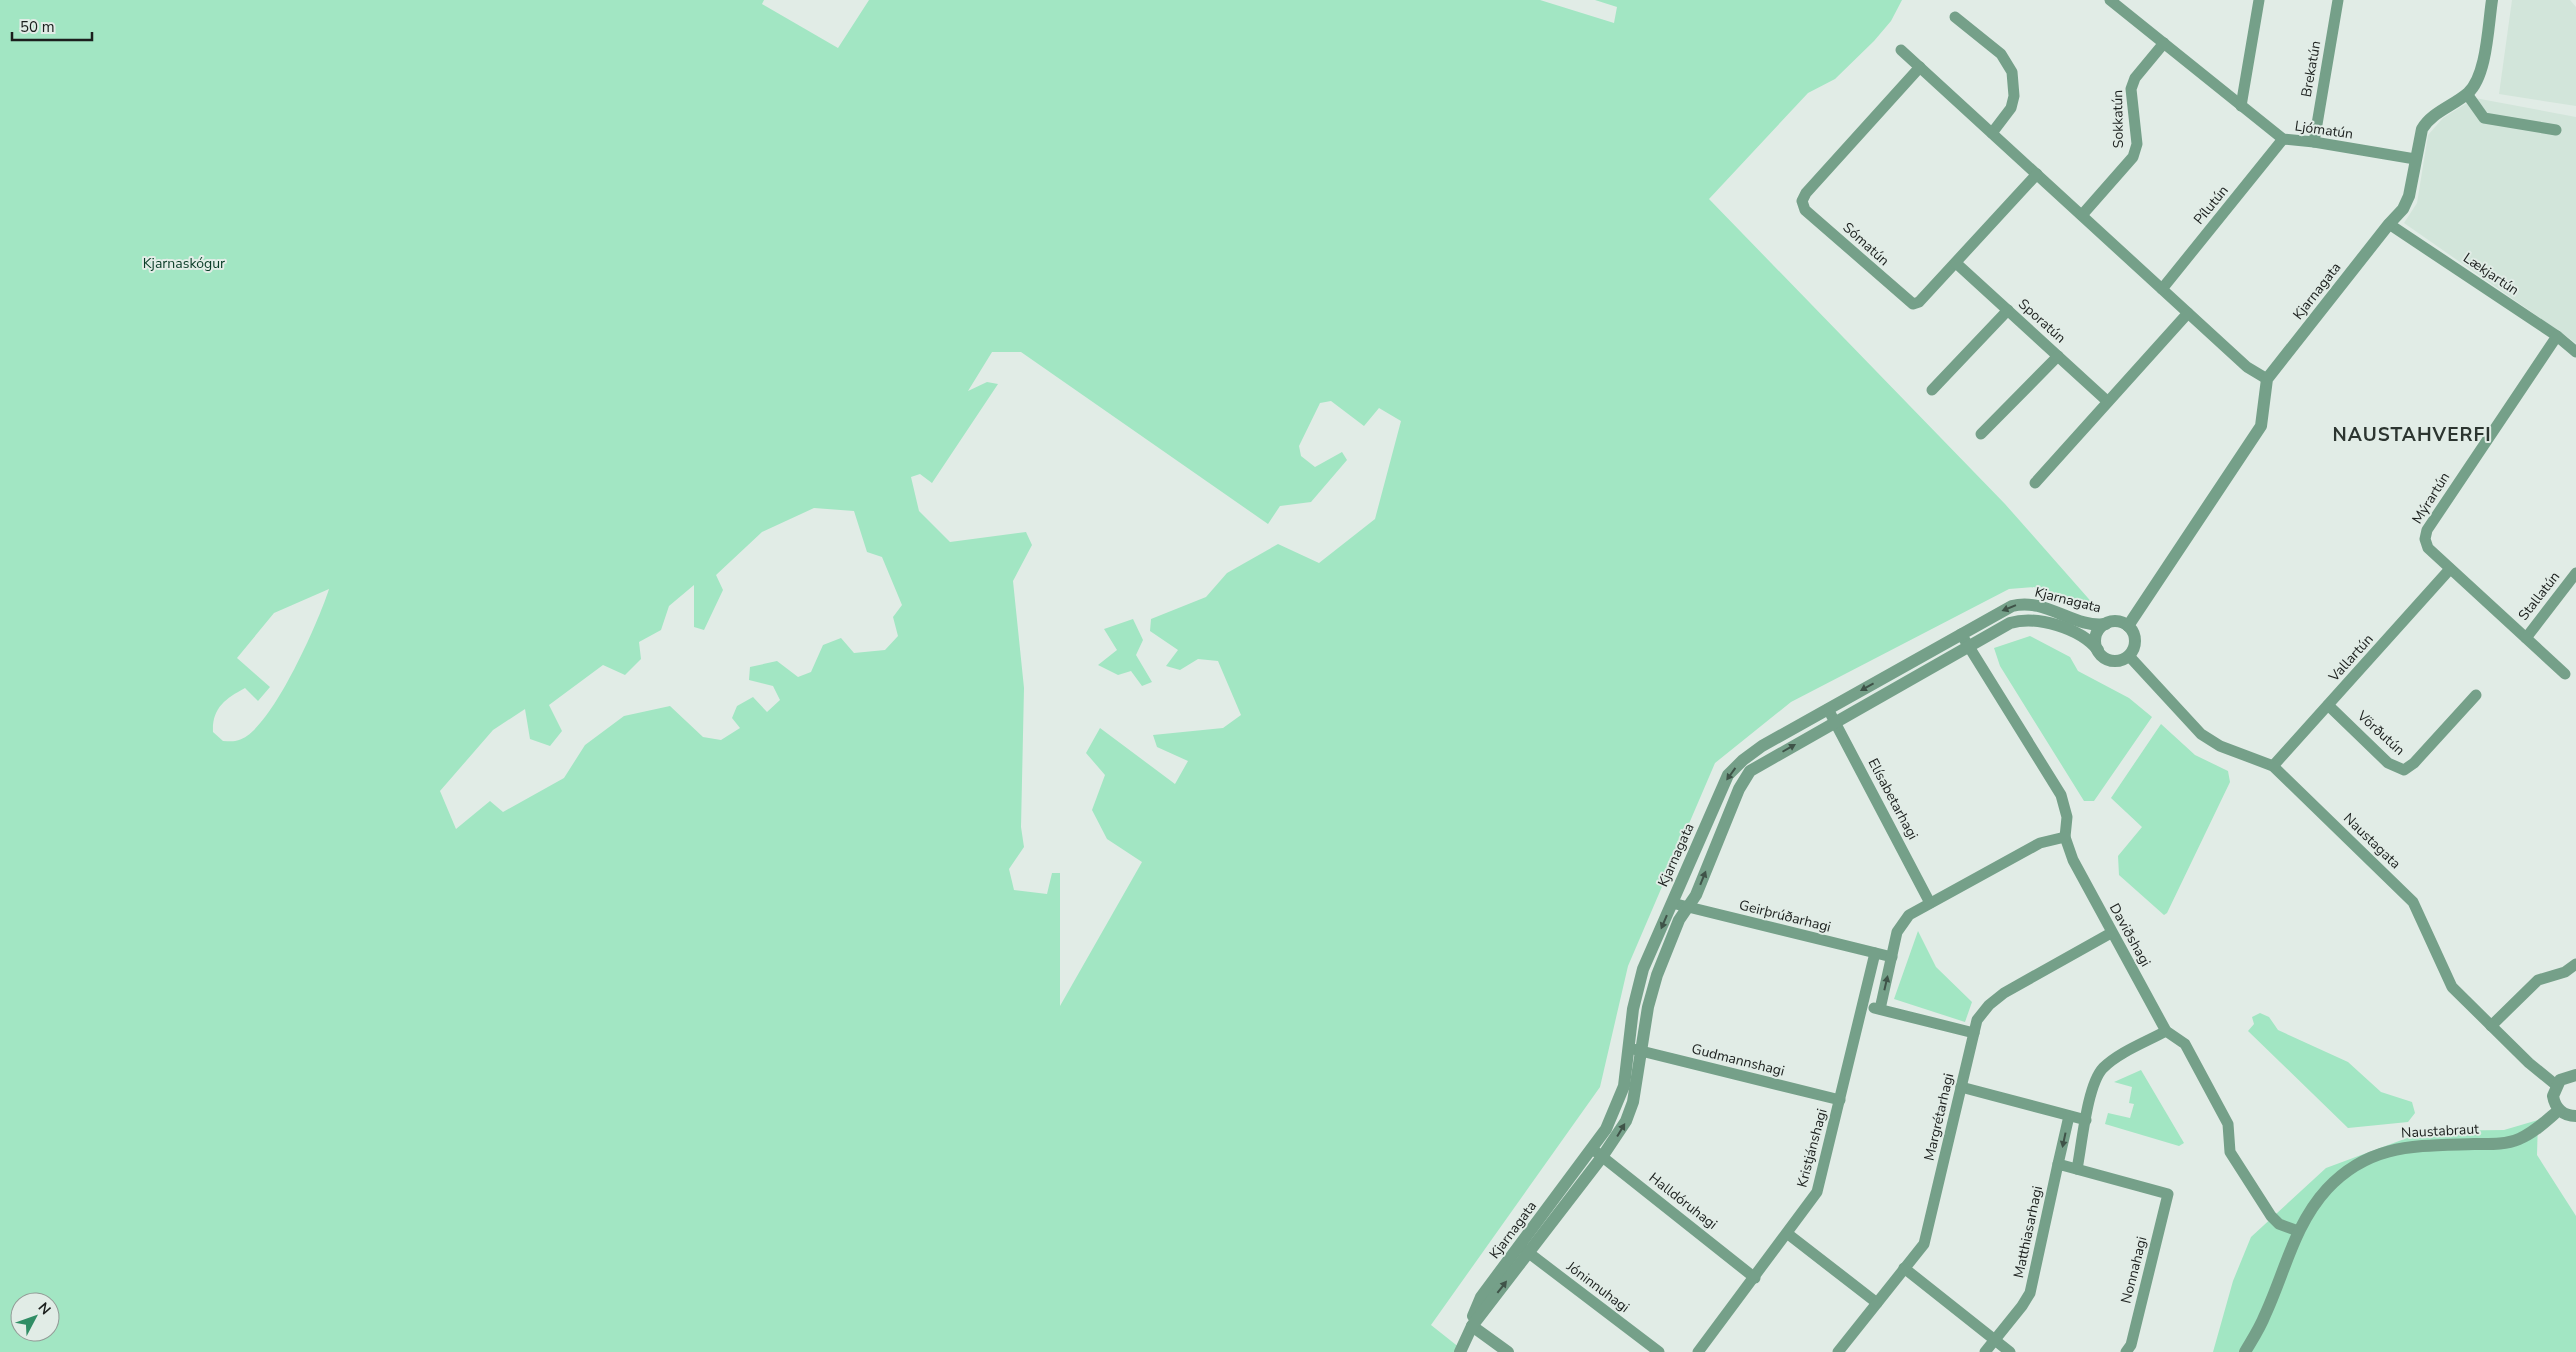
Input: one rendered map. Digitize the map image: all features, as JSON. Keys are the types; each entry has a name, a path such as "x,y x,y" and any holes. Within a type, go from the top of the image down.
{"street":[{"name":"Ljómatún","path":"2110,0 2283,140 2314,142 2415,159"},
{"path":"2241,106 2259,0"},
{"name":"Brekatún","path":"2314,142 2338,0"},
{"name":"Kjarnagata","path":"2267,379 2388,224 2403,209 2409,196 2415,159 2422,129 2426,121 2467,94 2476,84 2481,70 2492,0"},
{"path":"1955,17 2001,54 2012,72 2014,96 2011,108 1992,134"},
{"name":"Sokkatún","path":"2082,216 2133,157 2137,144 2130,89 2135,78 2164,43"},
{"path":"1901,50 2247,367 2267,379 2261,426 2128,626"},
{"name":"Sómatún","path":"1920,67 1806,193 1802,201 1805,210 1913,304 1919,302 2037,174"},
{"path":"2467,94 2484,118 2556,130"},
{"name":"Pílutún","path":"2162,289 2283,140"},
{"name":"Lækjartún","path":"2388,224 2557,336 2576,352"},
{"name":"Sporatún","path":"1956,263 2107,401"},
{"path":"1932,390 2008,310"},
{"path":"2035,483 2188,313"},
{"name":"Mýrartún","path":"2557,336 2427,530 2424,539 2428,548 2565,674"},
{"path":"1981,434 2058,356"},
{"name":"Vallartún","path":"2272,766 2450,569"},
{"name":"Stallatún","path":"2526,638 2576,573"},
{"name":"Kjarnagata","path":"1460,1352 1472,1326 1524,1249 1597,1153 1626,1121 1633,1102 1635,1050 1633,1009 1642,976 1728,776 1743,760 1762,746 2002,610 2019,604 2036,605 2084,622 2106,624"},
{"name":"Kjarnagata","path":"1635,1050 1652,990 1679,920 1696,895 1739,789 1750,771 2010,623 2032,619 2055,625 2082,637 2098,650"},
{"path":"2118,621 2128,626 2135,642 2129,656 2114,661 2102,656 2098,650 2096,638 2101,627 2118,621"},
{"name":"Daviðshagi","path":"1961,634 2061,795 2067,817 2065,837 2070,852 2111,932 2166,1030 2185,1044 2228,1124 2230,1152 2271,1216 2279,1224 2298,1231"},
{"name":"Naustagata","path":"2129,656 2201,734 2220,746 2272,766 2414,902 2452,987 2491,1026 2556,1085"},
{"name":"Vörðutún","path":"2328,705 2388,763 2404,770 2414,763 2476,695"},
{"name":"Elísabetarhagi","path":"1828,708 1930,903"},
{"path":"1880,1010 1897,932 1903,921 1930,903 2040,843 2065,837"},
{"name":"Geirþrúðarhagi","path":"1672,903 1892,957"},
{"name":"Margrétarhagi","path":"1838,1352 1924,1244 1977,1020 1989,1005 2004,992 2111,932"},
{"name":"Kristjánshagi","path":"1698,1352 1788,1234 1817,1192 1875,953"},
{"path":"2491,1026 2538,980 2565,972 2576,964"},
{"path":"1863,1005 1974,1033"},
{"path":"2058,1164 2078,1169 2093,1086 2103,1068 2166,1030"},
{"name":"Gudmannshagi","path":"1635,1050 1840,1100"},
{"path":"2576,1075 2566,1076 2556,1085 2553,1096 2559,1110 2565,1114 2576,1116"},
{"path":"1961,1086 2086,1120"},
{"name":"Naustabraut","path":"2245,1352 2266,1315 2298,1231 2327,1189 2372,1156 2383,1151 2418,1145 2508,1142 2529,1133 2559,1110"},
{"name":"Matthiasarhagi","path":"1985,1352 2022,1306 2032,1285 2069,1116"},
{"name":"Halldóruhagi","path":"1597,1153 1755,1278"},
{"name":"Nonnahagi","path":"2078,1169 2168,1194 2131,1345 2126,1352"},
{"path":"1788,1234 1877,1303"},
{"name":"Jóninnuhagi","path":"1524,1249 1659,1352"},
{"path":"1904,1268 2010,1352"},
{"path":"1472,1326 1508,1352"}],"shaded area":[{"path":"2512,0 2570,0 2576,7 2576,106 2499,94"},
{"path":"2475,98 2576,117 2576,343 2404,223 2417,203 2428,135 2443,118"}],"green space":[{"name":"Kjarnaskógur","path":"0,0 764,0 762,4 838,48 869,0 1540,0 1614,23 1617,7 1595,0 1902,0 1891,21 1874,41 1835,79 1808,93 1709,199 2005,504 2095,606 2064,599 2034,587 2009,589 1791,702 1715,763 1628,966 1600,1087 1431,1325 1465,1352 0,1352","holes":["992,352 1021,352 1268,524 1280,506 1311,502 1347,460 1342,452 1315,467 1301,456 1299,446 1320,403 1331,401 1364,426 1379,408 1401,421 1375,519 1319,563 1278,544 1227,573 1206,597 1151,619 1150,631 1178,650 1166,666 1180,670 1198,659 1218,661 1241,715 1223,728 1153,735 1157,747 1188,761 1175,784 1100,728 1086,753 1105,775 1092,810 1107,839 1142,862 1060,1006 1060,873 1052,873 1047,894 1014,890 1009,869 1024,847 1021,827 1024,688 1013,581 1032,545 1026,532 950,542 919,511 911,477 920,474 932,483 998,384 987,382 968,391","814,508 854,511 867,552 882,557 902,605 893,617 898,636 885,650 854,653 841,638 823,645 811,672 798,677 777,661 750,667 749,680 773,686 780,700 767,712 753,697 737,706 732,718 740,728 721,740 703,737 670,706 624,716 585,745 564,778 503,812 490,801 456,829 440,791 493,730 525,709 530,739 550,746 562,731 549,705 603,665 625,675 641,659 639,642 661,630 669,606 694,585 694,627 704,630 723,590 716,575 762,532","329,589 305,648 279,697 252,732 239,740 223,741 213,732 217,710 221,705 231,696 245,688 258,701 270,687 237,658 274,613"]},
{"path":"1133,619 1143,640 1136,655 1152,682 1142,686 1131,671 1118,675 1098,665 1117,650 1104,629"},
{"path":"2030,636 2070,657 2078,671 2129,698 2152,717 2094,801 2084,801 2000,666 1994,648"},
{"path":"2161,724 2195,755 2228,771 2230,782 2167,913 2164,915 2119,875 2118,856 2142,827 2111,798"},
{"path":"1918,931 1936,967 1972,1002 1965,1022 1894,999"},
{"path":"2260,1013 2269,1017 2278,1030 2348,1062 2381,1092 2412,1102 2415,1113 2408,1122 2348,1128 2248,1031 2254,1024 2252,1017"},
{"path":"2141,1070 2184,1143 2179,1146 2105,1124 2108,1113 2130,1118 2134,1104 2129,1103 2132,1087 2114,1082"},
{"path":"2538,1120 2537,1155 2576,1216 2576,1352 2213,1352 2233,1281 2251,1237 2326,1168 2426,1131 2504,1130"}],"district":[{"name":"NAUSTAHVERFI","path":"2412,435"}]}
